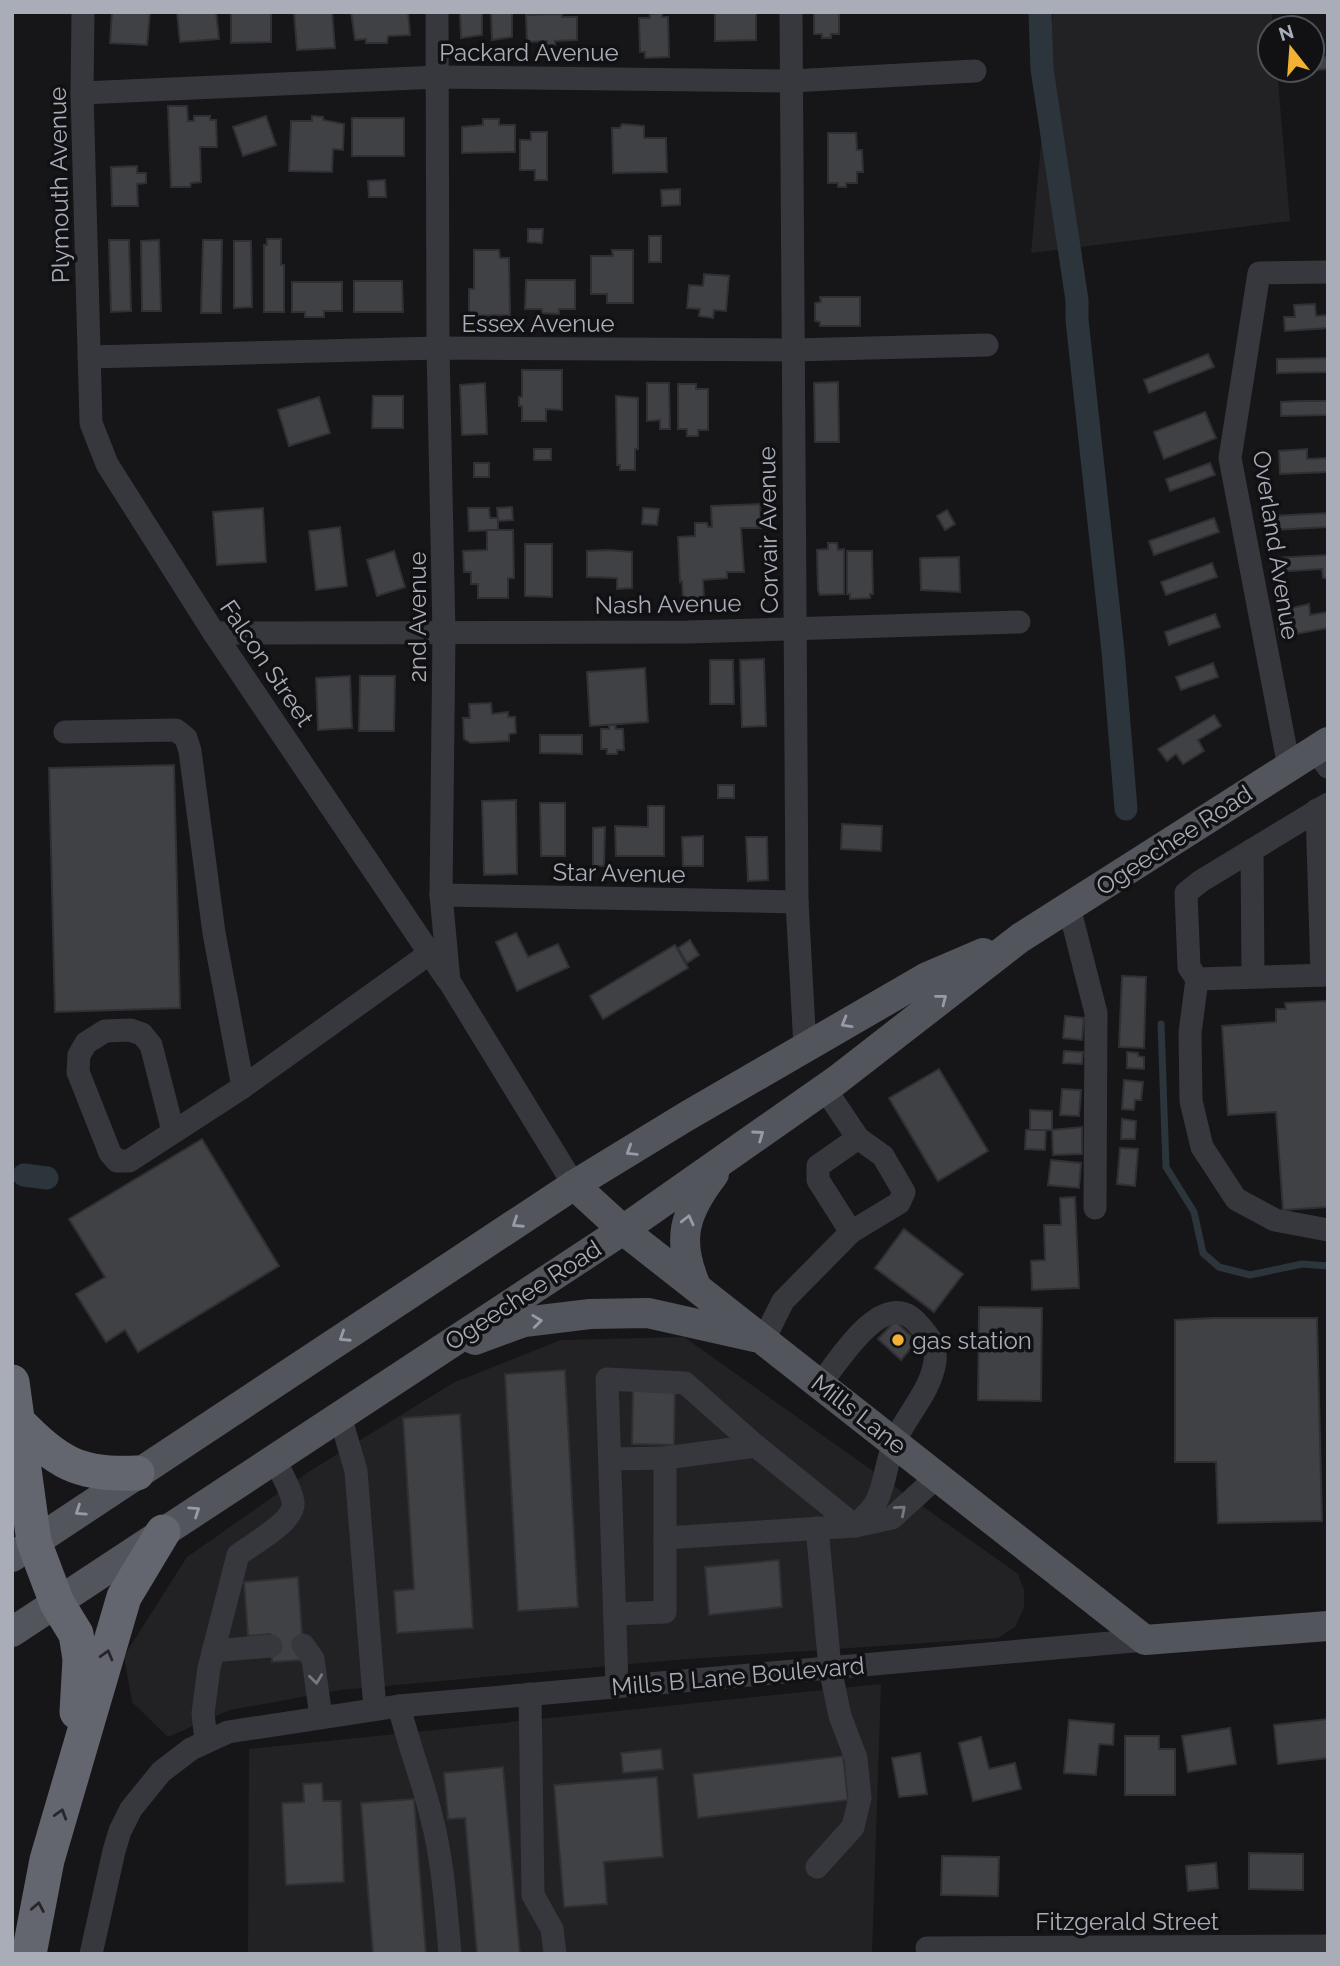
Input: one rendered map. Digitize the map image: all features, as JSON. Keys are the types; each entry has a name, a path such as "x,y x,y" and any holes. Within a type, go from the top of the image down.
{"highway":[{"path":"12,1382 17,1420 23,1549 76,1634 80,1659 75,1768"},
{"path":"17,1420 38,1442 64,1462 107,1474 137,1473"},
{"path":"29,1954 47,1860 124,1597 163,1532"}],"main road":[{"name":"Ogeechee Road","path":"12,1632 623,1230 825,1089 1020,938 1289,767 1323,753"},
{"name":"Ogeechee Road","path":"23,1549 574,1185 927,977 1020,938"},
{"path":"696,1286 686,1264 685,1232 691,1206 725,1159"},
{"name":"Mills Lane","path":"574,1185 623,1230 1145,1640"},
{"path":"426,1358 524,1322 590,1314 648,1313 764,1339"},
{"name":"Mills B Lane Boulevard","path":"1145,1640 1328,1626"}],"street":[{"name":"Plymouth Avenue","path":"83,12 82,93 89,357"},
{"name":"2nd Avenue","path":"437,12 438,348 444,632 441,895 449,981 574,1185"},
{"name":"Corvair Avenue","path":"791,12 797,902 805,1047"},
{"name":"Packard Avenue","path":"82,93 438,77 791,81 975,71"},
{"name":"Overland Avenue","path":"1289,767 1230,458 1259,274 1328,272"},
{"name":"Essex Avenue","path":"89,357 438,348 793,350 987,345"},
{"name":"Falcon Street","path":"89,357 91,423 107,464 214,633 449,981"},
{"name":"Nash Avenue","path":"214,633 688,632 1018,621"},
{"path":"65,732 176,730 186,738 190,751 214,933 243,1087"},
{"path":"1323,807 1201,881 1186,893 1189,967 1197,979 1190,1033 1191,1101 1202,1147 1236,1199 1275,1220 1328,1230"},
{"path":"1197,979 1325,975 1323,807"},
{"path":"1252,850 1253,976"},
{"name":"Star Avenue","path":"441,895 797,902"},
{"path":"1069,907 1096,1013 1095,1208"},
{"path":"173,1131 151,1045 142,1034 130,1030 105,1031 86,1043 79,1055 78,1072 110,1153 117,1161 129,1161 243,1087 430,953"},
{"path":"764,1339 783,1301 851,1232 899,1203 904,1192 883,1156 858,1138 825,1089"},
{"path":"851,1232 818,1180 818,1166 858,1138"},
{"path":"820,1384 871,1322 884,1314 896,1312 914,1319 932,1339 935,1358 931,1378 894,1442 876,1503 855,1526"},
{"path":"617,1686 607,1379 685,1383 756,1446 855,1526"},
{"path":"340,1416 356,1471 375,1709"},
{"path":"610,1459 665,1458 756,1446"},
{"path":"615,1614 665,1612 665,1458"},
{"path":"206,1741 202,1713 213,1651 238,1555 284,1522 292,1510 293,1501 275,1460"},
{"path":"665,1538 855,1526 892,1518 938,1476"},
{"path":"817,1528 830,1668 840,1716 856,1758 860,1798 853,1827 817,1867"},
{"name":"Mills B Lane Boulevard","path":"91,1954 120,1831 144,1790 161,1772 206,1741 247,1728 399,1706 1145,1640"},
{"path":"303,1645 313,1659 321,1717"},
{"path":"213,1651 271,1646"},
{"path":"530,1694 533,1895 552,1929 555,1954"},
{"path":"399,1706 407,1742 432,1817 444,1884 450,1954"},
{"name":"Fitzgerald Street","path":"928,1948 1328,1946"}],"shaded area":[{"path":"1053,12 1272,12 1256,14 1256,84 1278,84 1290,221 1031,253"},
{"path":"684,1337 1018,1574 1024,1590 1024,1608 1015,1627 998,1638 675,1660 341,1690 230,1710 168,1737 132,1702 124,1656 187,1557 310,1471 453,1383 561,1340"},
{"path":"881,1684 872,1954 248,1954 249,1749"}],"building":[{"path":"112,12 150,12 147,45 110,43"},
{"path":"177,12 216,12 219,39 180,42"},
{"path":"231,12 271,12 271,42 231,43"},
{"path":"294,12 332,12 335,48 297,50"},
{"path":"351,12 408,12 410,35 388,36 387,43 355,40"},
{"path":"460,12 482,12 482,35 461,38"},
{"path":"491,12 512,12 512,37 492,40"},
{"path":"715,12 756,12 756,40 715,41"},
{"path":"814,12 839,12 839,34 822,38 822,34 814,34"},
{"path":"662,13 662,17 668,17 669,57 645,58 645,52 640,52 639,18 650,18 650,14"},
{"path":"562,14 562,17 577,17 577,40 555,41 555,45 547,45 547,41 527,42 526,15"},
{"path":"168,106 187,106 188,121 194,121 194,116 210,116 210,120 216,120 217,147 200,147 201,182 191,183 190,187 171,187"},
{"path":"266,116 276,145 243,156 233,127"},
{"path":"312,116 344,124 343,150 333,149 332,172 289,171 291,121 312,121"},
{"path":"352,118 404,118 404,156 352,156"},
{"path":"483,119 499,119 499,125 515,125 515,152 462,153 462,127 483,125"},
{"path":"622,124 644,126 644,138 666,138 667,172 613,173 612,128 620,128"},
{"path":"531,132 547,132 547,180 535,180 535,170 520,170 520,140 531,140"},
{"path":"828,133 856,133 857,150 862,150 863,172 857,172 857,183 846,183 846,187 838,187 838,183 828,183"},
{"path":"137,166 137,173 146,173 146,183 137,184 138,206 112,206 111,167"},
{"path":"385,180 386,197 369,197 368,181"},
{"path":"680,189 680,205 662,206 661,190"},
{"path":"528,229 543,229 542,243 528,242"},
{"path":"649,236 661,236 661,262 649,262"},
{"path":"267,239 281,239 284,312 264,312 264,245 267,245"},
{"path":"109,240 129,240 131,311 111,312"},
{"path":"159,240 161,311 142,311 141,241"},
{"path":"203,240 222,240 221,313 201,313"},
{"path":"234,241 251,241 252,307 234,308"},
{"path":"474,250 499,250 500,258 509,258 510,315 469,316 469,289 474,289"},
{"path":"612,250 633,250 633,303 607,303 607,294 591,294 591,256 613,256"},
{"path":"704,274 729,276 726,311 714,310 713,318 699,316 700,309 687,308 689,285 703,286"},
{"path":"526,280 575,280 575,309 559,309 559,314 542,313 542,309 525,309"},
{"path":"354,281 402,281 403,312 354,312"},
{"path":"292,282 342,282 342,311 324,311 324,317 305,317 305,312 292,312"},
{"path":"820,297 860,297 860,326 820,326 820,322 815,321 815,303 821,302"},
{"path":"1315,304 1316,316 1328,315 1328,328 1285,331 1284,317 1295,317 1294,305"},
{"path":"1208,354 1214,367 1149,393 1144,380"},
{"path":"1328,358 1328,372 1277,373 1277,359"},
{"path":"522,370 562,370 562,410 546,409 546,421 522,421 519,397 522,397"},
{"path":"838,382 839,442 815,442 814,383"},
{"path":"485,383 487,434 462,435 460,385"},
{"path":"647,383 669,383 670,429 660,429 660,420 647,421"},
{"path":"678,384 696,384 696,389 708,389 708,430 698,430 698,436 687,436 687,429 678,429"},
{"path":"373,396 403,396 403,428 372,428"},
{"path":"616,396 638,398 638,449 635,449 635,470 620,470 620,465 617,465"},
{"path":"319,397 330,433 289,446 278,410"},
{"path":"1328,401 1328,415 1281,416 1281,402"},
{"path":"1205,412 1216,438 1164,459 1154,432"},
{"path":"534,449 551,449 551,460 534,460"},
{"path":"1307,449 1307,459 1328,458 1328,472 1280,474 1279,451"},
{"path":"474,463 489,463 489,477 474,477"},
{"path":"1210,463 1215,475 1170,491 1166,479"},
{"path":"760,504 761,528 741,528 744,572 727,572 727,578 703,580 704,599 683,600 678,537 695,536 695,523 707,523 708,527 712,527 711,506"},
{"path":"512,507 513,520 498,521 497,508"},
{"path":"263,508 266,562 217,565 213,512"},
{"path":"468,508 489,508 490,518 498,518 498,530 469,531"},
{"path":"643,508 659,509 657,525 642,524"},
{"path":"947,510 955,524 945,530 937,516"},
{"path":"1328,513 1328,527 1272,530 1271,516"},
{"path":"1214,518 1219,532 1154,555 1149,541"},
{"path":"340,527 347,586 316,590 309,531"},
{"path":"487,530 513,530 514,578 508,578 508,598 478,598 478,584 471,584 471,572 464,572 463,551 487,550"},
{"path":"828,543 837,543 838,550 844,549 844,594 820,595 818,590 817,550 828,549"},
{"path":"525,544 552,544 552,597 525,596"},
{"path":"394,551 405,587 377,596 367,560"},
{"path":"587,551 632,552 632,588 617,589 617,578 587,577"},
{"path":"847,551 872,551 873,594 870,594 870,598 850,599 850,594 847,594"},
{"path":"1328,555 1328,578 1323,578 1322,569 1274,572 1273,558"},
{"path":"959,557 960,592 921,590 920,558"},
{"path":"1212,563 1217,577 1166,595 1161,582"},
{"path":"1309,604 1310,615 1328,612 1328,628 1279,637 1277,621 1289,620 1288,609"},
{"path":"1215,614 1220,627 1169,645 1165,632"},
{"path":"764,659 766,726 742,727 740,660"},
{"path":"710,660 733,660 734,704 710,704"},
{"path":"1213,663 1218,677 1181,690 1176,677"},
{"path":"645,668 648,722 590,726 587,672"},
{"path":"350,676 352,728 318,730 316,678"},
{"path":"360,676 395,676 394,731 359,731"},
{"path":"491,703 492,714 508,712 508,717 515,717 516,733 509,734 509,741 471,743 464,739 463,718 470,718 469,704"},
{"path":"1214,715 1221,726 1198,740 1204,751 1183,764 1176,754 1167,761 1158,749"},
{"path":"609,725 623,729 624,750 617,750 617,754 607,754 607,749 601,749 601,729 609,729"},
{"path":"540,735 582,735 582,754 540,753"},
{"path":"174,765 180,1008 55,1012 49,768"},
{"path":"718,785 734,785 734,798 718,798"},
{"path":"516,800 517,874 484,875 482,801"},
{"path":"540,803 565,803 565,856 541,856"},
{"path":"648,806 664,806 664,856 616,856 615,826 648,827"},
{"path":"842,824 882,826 881,851 841,849"},
{"path":"605,827 604,866 593,866 593,828"},
{"path":"703,836 703,866 683,866 682,837"},
{"path":"746,837 767,837 768,880 748,881"},
{"path":"516,933 528,957 558,944 569,967 517,991 496,942"},
{"path":"690,940 699,955 687,963 678,948"},
{"path":"675,945 688,968 603,1019 590,996"},
{"path":"1122,976 1146,977 1144,1048 1119,1047"},
{"path":"1328,1001 1328,1207 1283,1210 1276,1112 1228,1115 1222,1026 1276,1022 1276,1009 1286,1009 1285,1003"},
{"path":"1065,1016 1084,1018 1082,1040 1063,1038"},
{"path":"1064,1051 1083,1052 1082,1064 1063,1063"},
{"path":"1127,1052 1138,1053 1138,1056 1144,1057 1144,1069 1127,1068"},
{"path":"939,1069 988,1151 938,1181 889,1098"},
{"path":"1124,1080 1143,1082 1141,1100 1135,1100 1134,1110 1122,1109"},
{"path":"1062,1089 1081,1090 1079,1116 1060,1115"},
{"path":"1030,1110 1052,1111 1052,1130 1030,1130"},
{"path":"1122,1119 1136,1121 1135,1139 1121,1139"},
{"path":"1082,1127 1082,1154 1053,1155 1052,1130"},
{"path":"1026,1130 1046,1130 1045,1150 1025,1149"},
{"path":"202,1139 279,1266 138,1352 125,1330 106,1342 76,1294 105,1277 69,1219"},
{"path":"1120,1148 1138,1149 1135,1186 1117,1184"},
{"path":"1051,1160 1081,1163 1079,1188 1048,1185"},
{"path":"1075,1197 1079,1288 1032,1290 1031,1261 1045,1260 1044,1225 1061,1225 1060,1198"},
{"path":"904,1229 963,1274 934,1312 875,1268"},
{"path":"979,1307 1042,1308 1041,1401 978,1400"},
{"path":"1317,1318 1322,1521 1218,1523 1216,1462 1175,1462 1175,1320"},
{"name":"gas station","path":"895,1321 917,1341 901,1360 878,1339"},
{"path":"565,1370 578,1607 518,1611 505,1374"},
{"path":"633,1385 675,1386 674,1445 632,1444"},
{"path":"460,1414 473,1628 397,1633 394,1591 414,1589 403,1418"},
{"path":"779,1560 782,1607 709,1615 705,1567"},
{"path":"298,1577 304,1660 272,1662 270,1634 248,1636 244,1582"},
{"path":"1328,1719 1328,1758 1278,1764 1274,1725"},
{"path":"1069,1720 1114,1724 1113,1745 1099,1744 1096,1775 1064,1773"},
{"path":"1230,1728 1236,1764 1188,1772 1182,1736"},
{"path":"1125,1736 1159,1736 1159,1749 1175,1749 1175,1795 1125,1795"},
{"path":"981,1737 989,1769 1015,1763 1021,1789 973,1801 959,1743"},
{"path":"661,1749 663,1769 623,1773 621,1753"},
{"path":"920,1753 927,1794 899,1797 892,1758"},
{"path":"843,1756 848,1800 698,1818 693,1774"},
{"path":"503,1767 520,1954 477,1954 465,1818 448,1819 444,1773"},
{"path":"657,1777 663,1857 604,1862 607,1904 564,1907 554,1785"},
{"path":"322,1783 323,1801 341,1801 344,1882 286,1885 282,1803 304,1802 303,1784"},
{"path":"414,1799 426,1954 373,1954 361,1803"},
{"path":"1249,1853 1303,1854 1303,1890 1249,1889"},
{"path":"942,1856 999,1857 998,1896 941,1895"},
{"path":"1216,1863 1218,1888 1188,1891 1186,1866"}],"waterway":[{"path":"1040,12 1042,69 1077,300 1113,651 1126,809"},
{"path":"1161,1024 1166,1167 1194,1212 1203,1253 1219,1267 1250,1275 1302,1264 1328,1266"},
{"path":"24,1175 47,1178"}],"place":[{"name":"gas station","path":"898,1340"}]}
